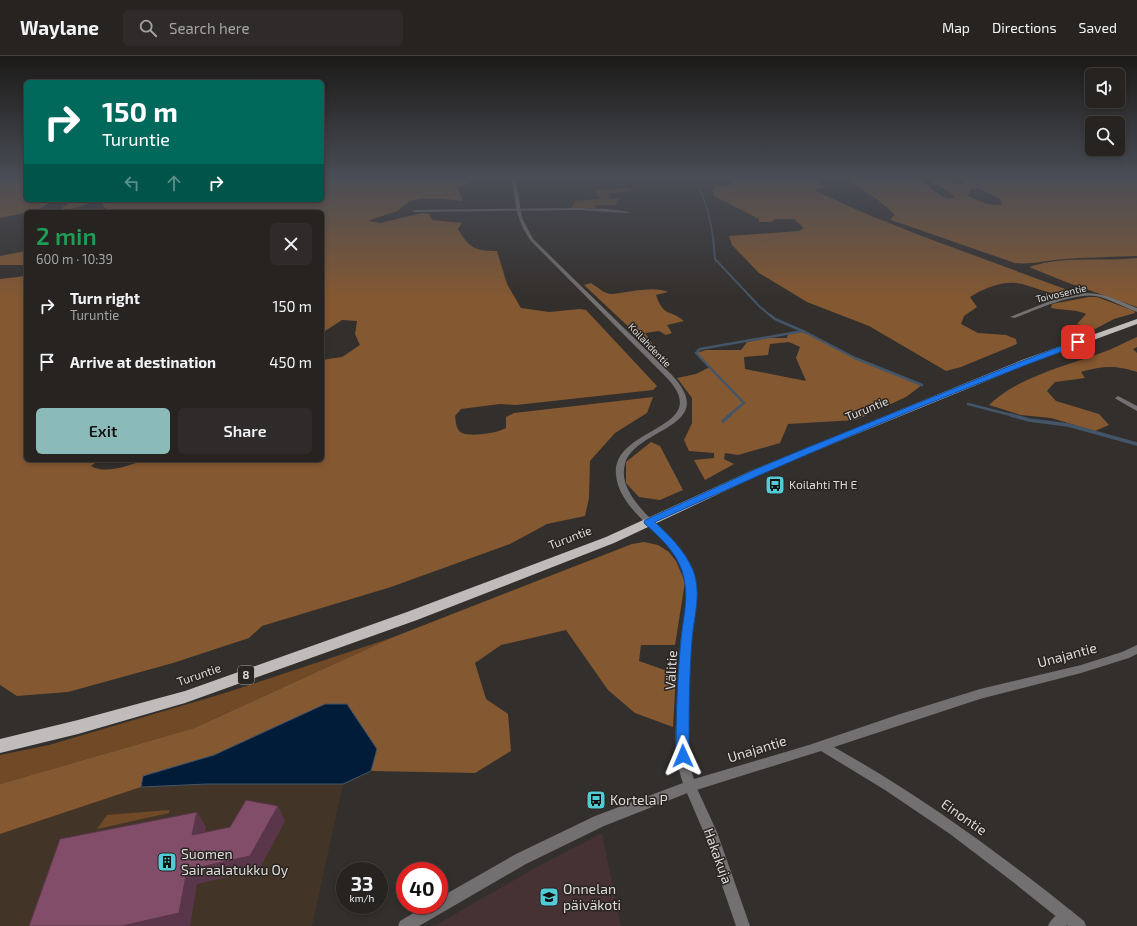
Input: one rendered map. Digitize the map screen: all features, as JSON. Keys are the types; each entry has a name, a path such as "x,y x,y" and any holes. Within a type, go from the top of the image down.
{"highway":[{"name":"Turuntie","path":"0,746 78,727 185,697 412,616 610,540 757,472 833,440 1025,362 1137,321"}],"street":[{"name":"Koilahdentie","path":"519,218 523,229 532,240 609,314 681,391 684,402 682,411 667,425 630,448 620,462 622,488 649,522"},
{"name":"Toivosentie","path":"1013,317 1044,304 1081,295 1094,294 1137,310"},
{"path":"1118,398 1137,409"},
{"name":"Välitie","path":"649,522 664,536 676,551 687,570 693,594 686,639 682,746 683,765 690,786"},
{"name":"Unajantie","path":"405,926 521,859 600,821 690,786 822,746 900,719 980,694 1081,669 1125,655 1137,649"},
{"name":"Einontie","path":"822,746 863,769 964,835 1079,926"},
{"name":"Hakakuja","path":"690,786 710,832 743,926"},
{"path":"1055,926 1067,916"}],"shaded area":[{"path":"324,218 377,218 369,221 380,223 403,218 431,218 432,220 462,223 458,229 469,244 478,249 497,251 507,284 521,308 549,312 580,309 586,310 657,386 653,390 516,405 500,404 461,409 455,416 460,432 472,435 491,433 506,428 506,417 514,413 653,397 647,413 615,433 590,461 589,498 585,516 547,524 510,544 391,587 262,626 249,638 173,663 68,692 17,696 0,685 0,279 24,276 24,462 96,462 91,466 104,470 118,468 138,462 324,462 324,360 342,357 360,345 355,334 357,321 342,320 324,332"},
{"path":"756,218 876,218 1065,289 1067,293 1060,294 1048,292 1023,284 1004,283 992,286 970,297 977,307 964,316 961,324 978,333 1006,335 1016,339 1017,344 961,367 946,371 869,326 807,302 759,273 732,245 729,236 799,231 804,228 794,219 776,219 770,222 759,222 759,219"},
{"path":"892,218 1137,218 1137,256 1074,258 1033,263 1015,263 891,220"},
{"path":"24,251 24,265 0,265 0,256"},
{"path":"1137,258 1137,307 1066,282 1029,267 1056,261"},
{"path":"591,283 604,292 610,294 648,289 668,292 656,295 659,302 665,310 684,321 667,325 672,333 666,335 659,331 645,333 653,345 649,346 584,285"},
{"path":"1089,297 1097,297 1134,311 1135,313 1114,319 1095,329 1077,324 1086,314 1051,308 1052,304"},
{"path":"803,331 855,358 922,385 906,397 856,420 788,424 780,443 738,455 725,453 724,459 734,464 705,480 694,460 714,458 714,453 689,451 684,440 692,423 692,398 677,378 696,374 710,367 696,353 706,350 741,350 747,342 767,338 787,338 788,334","holes":["789,342 800,347 796,358 806,381 745,369 744,357 768,355 770,344"]},
{"path":"1137,337 1137,347 1133,349 1137,353 1137,372 1115,367 1096,368 1081,372 1085,378 1055,382 1047,391 1056,401 1099,414 1109,425 1095,431 1051,418 1021,415 989,405 1015,386 1030,379 1109,350"},
{"path":"651,442 660,446 683,490 660,500 639,497 626,483 626,462"},
{"path":"644,542 658,545 669,552 676,561 685,582 675,645 641,645 639,661 676,674 673,727 635,713 608,690 566,630 501,645 475,663 486,699 508,714 511,751 475,773 371,771 377,749 347,705 325,704 214,755 143,776 141,787 0,834 0,784 194,728 391,638 632,544"},
{"path":"391,638 194,728 0,784 0,755 49,745 225,693"},
{"path":"207,784 343,784 312,926 0,926 0,834 141,787"},
{"path":"169,810 169,813 97,829 107,815"},
{"name":"Onnelan päiväkoti","path":"602,833 621,926 434,926 533,869"}],"water":[{"path":"325,704 347,704 377,749 371,771 343,784 207,784 141,787 143,776 214,755"}],"building":[{"name":"Suomen Sairaalatukku Oy","path":"246,800 278,806 250,856 187,870 179,913 122,926 29,926 60,839 197,812 192,835 230,827"}],"waterway":[{"path":"709,218 713,238"},
{"path":"713,237 715,259 760,307 771,316"},
{"path":"770,315 775,319 803,331"},
{"path":"728,416 744,403 696,353 700,349 803,331"},
{"path":"803,331 855,358 922,385"},
{"path":"968,404 1015,416"},
{"path":"723,421 730,415"},
{"path":"1011,415 1029,420 1068,425 1137,444"}],"place":[{"name":"Koilahti TH E","path":"775,485"},
{"name":"Kortela P","path":"596,800"},
{"name":"Suomen Sairaalatukku Oy","path":"167,862"},
{"name":"Onnelan päiväkoti","path":"549,897"}],"route":[{"path":"683,756 682,746 686,639 693,594 687,570 676,551 664,536 649,522 757,472 807,451 1025,362 1078,342"}]}
